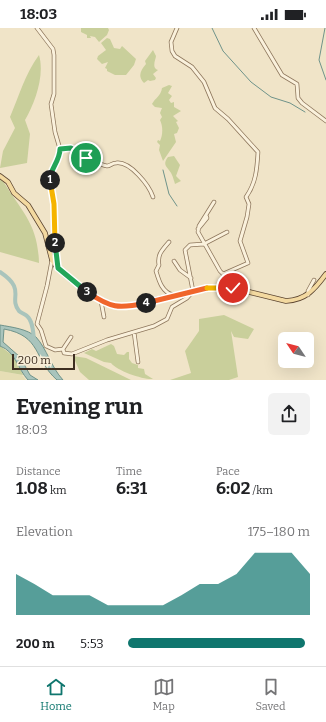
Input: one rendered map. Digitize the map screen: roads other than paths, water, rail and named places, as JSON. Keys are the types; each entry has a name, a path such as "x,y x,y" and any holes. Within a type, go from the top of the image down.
{"main road":[{"path":"0,176 8,182 14,193 28,205 45,233 52,260 58,268 101,301 112,306 124,307 210,287 233,288 286,301 299,299 308,295 314,290 326,274"}],"street":[{"path":"37,28 53,48 54,94 52,104 55,132 60,149 57,163 50,176 54,204 55,253 58,268"},
{"path":"177,28 171,42 174,54 192,67 204,82 215,108 228,119 258,152 256,174 252,189 246,196 249,204 240,241 248,263 223,274"},
{"path":"254,28 282,75 297,84 298,98 302,103 326,121"},
{"path":"60,149 71,148 86,158 106,166 116,162 124,164 144,181 150,189 153,197"},
{"path":"214,202 200,222 198,229 199,236 220,271 233,288"},
{"path":"63,349 64,353 72,354 107,340 166,320 172,307 187,298 193,291 185,250 190,245 204,244 227,232"},
{"path":"169,242 159,254 159,265 156,271 165,292 176,295"},
{"path":"52,260 47,286 36,324 46,346 55,350 63,349 71,337"},
{"path":"174,261 180,270 191,278"},
{"path":"308,295 308,291 314,280"},
{"path":"101,301 104,316"},
{"path":"134,332 138,362"}],"water":[{"path":"0,325 24,330 33,334 40,342 63,380 57,380 49,372 36,349 25,337 16,332 4,329 3,342 20,357 30,375 38,380 28,380 10,352 0,346"}],"waterway":[{"path":"212,28 223,51 251,82 271,97 290,103 305,112"},
{"path":"325,28 319,60 326,80"},
{"path":"163,170 169,194 177,206"},
{"path":"0,272 13,284 16,293 16,306 19,311 29,318 34,339"}]}
